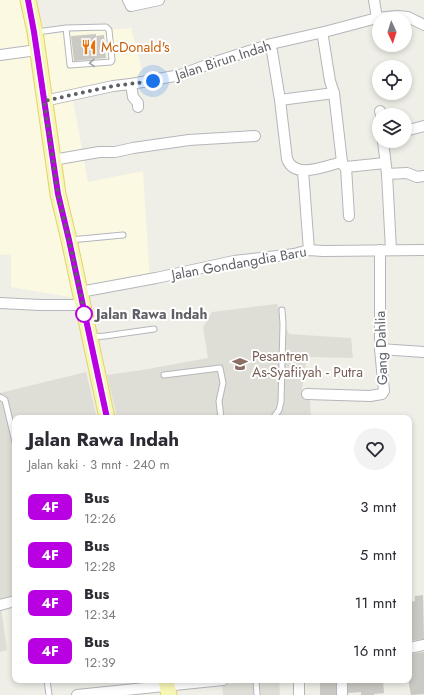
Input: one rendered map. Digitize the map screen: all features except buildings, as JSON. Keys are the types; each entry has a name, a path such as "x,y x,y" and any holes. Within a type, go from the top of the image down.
{"main road":[{"path":"28,0 37,50 58,194 106,415"}],"street":[{"path":"128,1 131,6 158,0"},
{"path":"374,0 376,12"},
{"name":"Jalan Birun Indah","path":"412,19 424,25"},
{"name":"Jalan Birun Indah","path":"44,101 113,86 180,75 271,44 325,34 372,20"},
{"path":"325,34 334,74"},
{"path":"325,34 330,81 334,93 344,164 349,216"},
{"path":"0,55 37,50"},
{"path":"272,51 287,159 292,168 303,172 344,164 386,168 417,177 424,176"},
{"path":"131,84 133,97 138,103 138,107"},
{"path":"280,100 334,93"},
{"path":"412,129 424,126"},
{"path":"52,160 189,140 255,136"},
{"path":"384,148 391,250"},
{"path":"303,172 309,250"},
{"name":"Jalan Gondangdia Baru","path":"82,299 156,278 234,261 294,254 309,250 424,250"},
{"name":"Gang Dahlia","path":"307,394 370,396 382,394 384,390 380,349 380,250"},
{"path":"0,303 40,305 82,299"},
{"path":"380,349 424,352"},
{"path":"0,604 12,602"},
{"path":"412,647 424,645"},
{"path":"77,695 199,683"},
{"path":"299,683 299,695"},
{"path":"342,683 342,695"}],"lane":[{"path":"34,32 66,28 106,27 109,30 111,62 70,65 66,28"},
{"path":"69,240 123,235"},
{"path":"275,415 279,410 281,402 282,310"},
{"path":"89,337 154,329"},
{"path":"164,375 220,368 223,383 219,401 221,415"},
{"path":"0,397 5,400 12,429"},
{"path":"47,683 49,695"},
{"path":"256,683 258,695"}],"shaded area":[{"path":"0,0 34,0 46,34 131,28 144,78 72,95 88,182 143,171 150,282 76,298 11,287 11,254 0,255"},
{"name":"Pesantren As-Syafiiyah - Putra","path":"277,304 289,334 351,338 353,358 307,357 301,395 310,401 311,415 116,415 107,375 208,358 203,327 212,312"},
{"path":"86,372 96,415 12,415 12,599 0,601 0,393"},
{"path":"0,601 7,650 0,652"},
{"path":"236,683 279,683 280,695 223,695 222,685"}],"bus line":[{"name":"4F","path":"28,0 58,194 106,415"}],"place":[{"name":"McDonald's","path":"89,47"},
{"name":"Jalan Rawa Indah","path":"84,314"},
{"name":"Pesantren As-Syafiiyah - Putra","path":"240,364"}],"route":[{"path":"84,314 85,315 58,194 44,101 113,86 153,81"}]}
